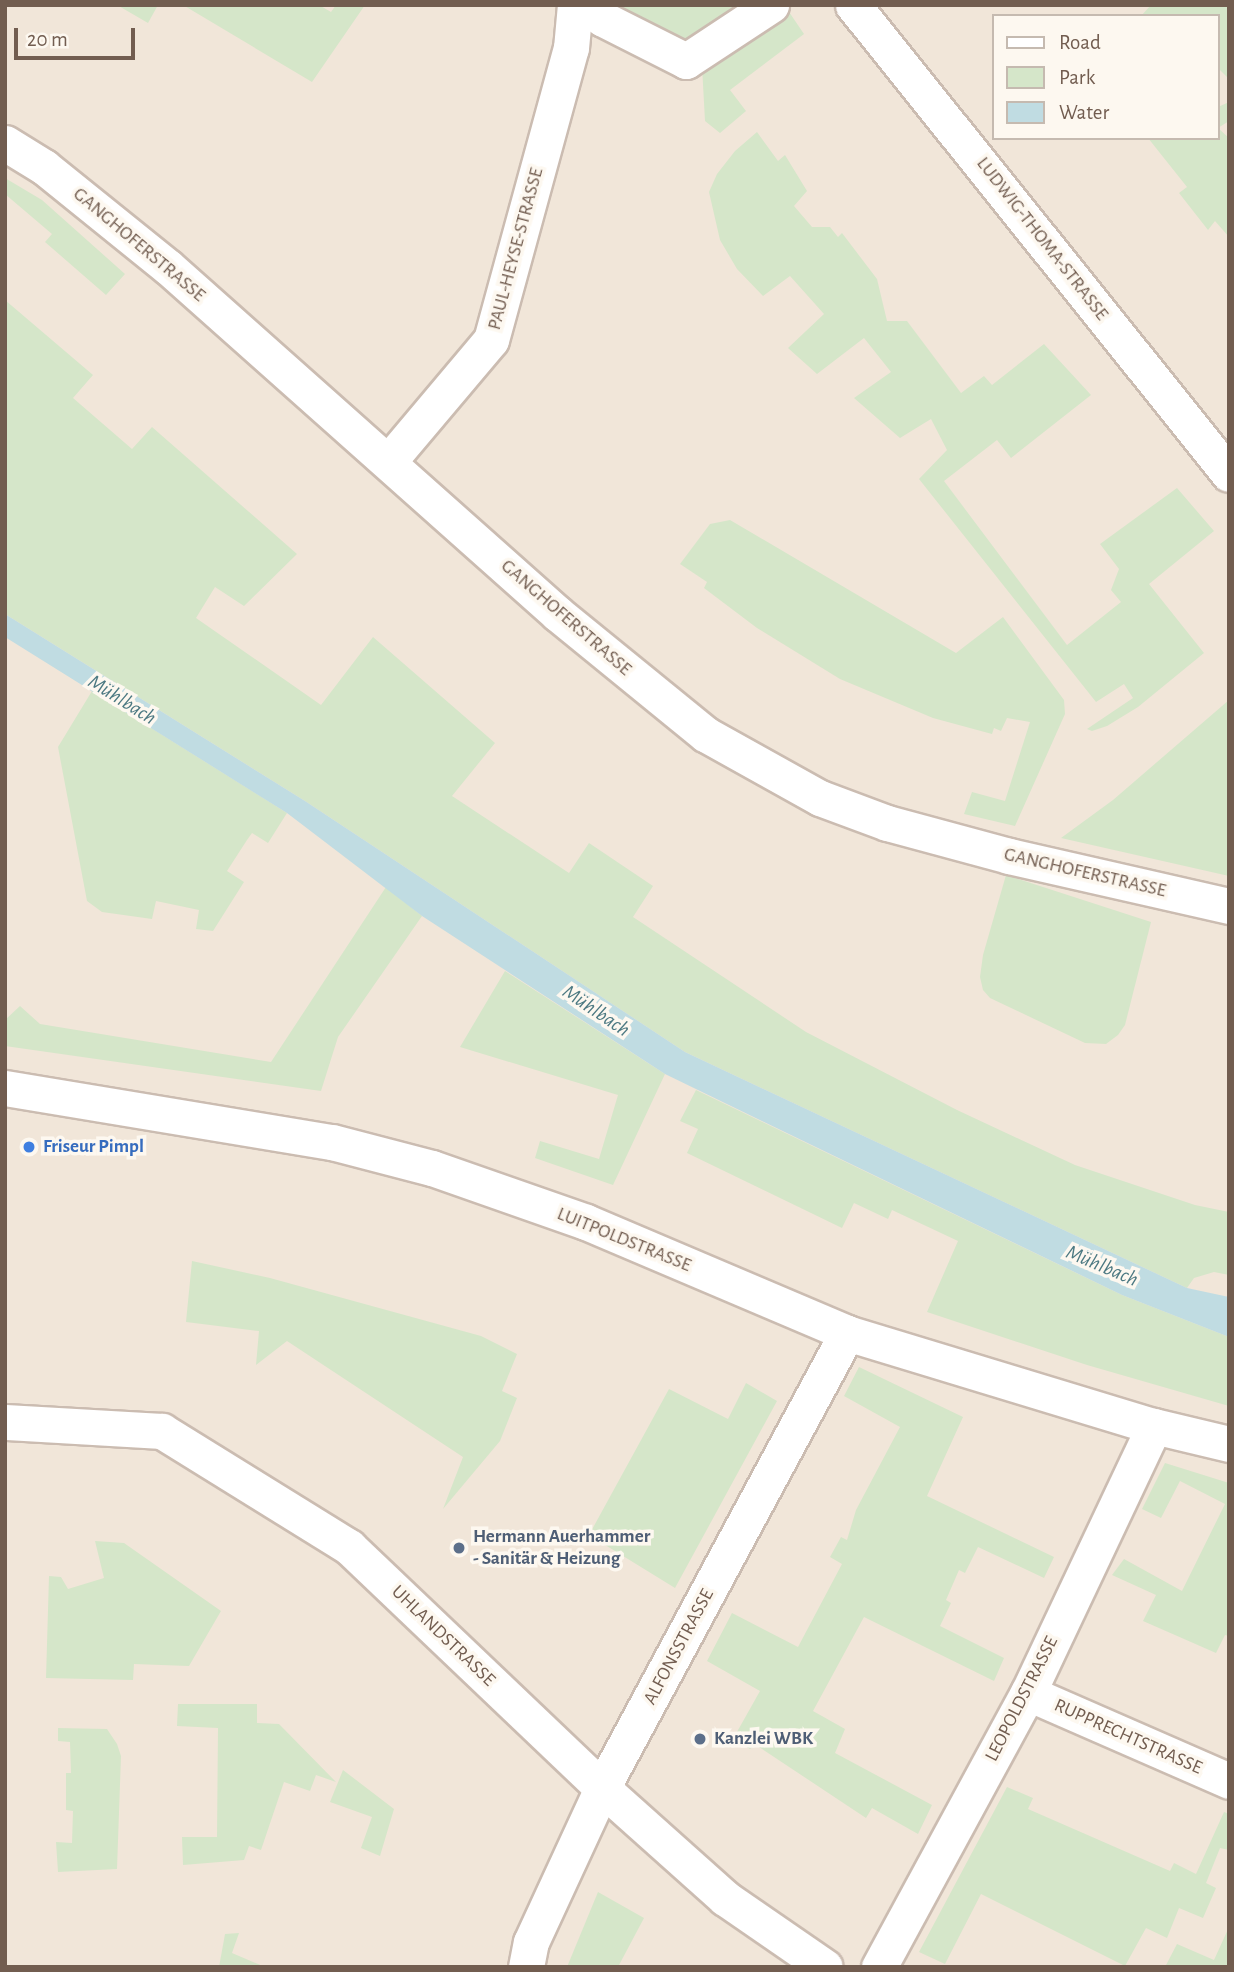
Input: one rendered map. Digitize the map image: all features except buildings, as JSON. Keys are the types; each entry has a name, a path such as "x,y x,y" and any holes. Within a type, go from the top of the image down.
{"street":[{"name":"PAUL-HEYSE-STRASSE","path":"389,461 491,340 571,48 575,5"},
{"path":"583,5 603,19 686,61 771,5"},
{"name":"LUDWIG-THOMA-STRASSE","path":"853,5 1229,474"},
{"name":"GANGHOFERSTRASSE","path":"5,143 44,167 168,267 558,614 674,712 705,734 820,797 887,823 1009,856 1229,906"},
{"name":"LUITPOLDSTRASSE","path":"5,1088 331,1142 432,1168 586,1222 847,1333 1154,1426 1229,1444"},
{"name":"ALFONSSTRASSE","path":"526,1967 531,1942 602,1788 847,1333"},
{"name":"UHLANDSTRASSE","path":"5,1422 162,1431 349,1547 602,1788 725,1898 825,1967"},
{"name":"LEOPOLDSTRASSE","path":"879,1967 1028,1693 1154,1426"},
{"name":"RUPPRECHTSTRASSE","path":"1028,1693 1229,1780"}],"shaded area":[{"path":"5,5 1229,5 1229,1967 5,1967"}],"green space":[{"path":"117,5 158,5 148,23"},
{"path":"183,5 319,5 331,12 336,5 365,5 312,82"},
{"path":"583,5 771,5 686,61"},
{"path":"1151,5 1229,5 1229,79 1220,70 1220,14 1143,14"},
{"path":"785,6 804,34 730,90 746,111 720,133 705,121 702,66"},
{"path":"1229,102 1229,121 1220,127 1220,106"},
{"path":"1220,130 1229,138 1229,237 1215,221 1208,230 1179,193 1187,187 1150,140 1220,140"},
{"path":"757,132 778,161 785,155 807,191 794,206 812,227 830,227 838,237 842,233 877,279 887,321 907,321 961,393 984,376 992,385 1044,344 1091,395 1011,458 997,440 944,481 1067,645 1121,602 1111,590 1119,569 1100,544 1177,488 1214,531 1149,584 1204,653 1138,707 1107,726 1092,731 1087,729 1133,698 1124,684 1096,702 919,479 947,450 931,419 900,438 854,398 891,372 864,338 817,374 788,348 824,314 790,276 763,296 737,269 720,240 709,192 717,174 735,151"},
{"path":"5,178 42,200 125,274 106,295 45,242 52,234 5,194"},
{"path":"5,300 93,375 73,398 132,449 152,427 297,554 244,606 215,587 196,618 321,705 373,637 495,743 452,796 569,873 589,843 653,886 633,917 806,1032 957,1110 1075,1165 1195,1205 1229,1212 1229,1275 1214,1272 1194,1278 1187,1288 685,1052 305,801 5,614"},
{"path":"730,520 956,653 1003,617 1064,700 1065,714 1015,826 964,814 972,792 1005,801 1030,722 1007,718 1001,731 994,728 992,734 933,718 840,679 757,628 704,588 707,582 680,564 710,524"},
{"path":"92,691 287,813 268,843 252,833 227,871 244,882 213,931 196,929 199,910 156,901 152,919 102,912 87,901 58,747"},
{"path":"1229,700 1229,876 1061,838 1113,800"},
{"path":"1006,875 1151,922 1125,1025 1118,1035 1106,1044 1085,1043 990,998 983,990 980,977 983,955"},
{"path":"386,887 422,916 338,1037 321,1091 5,1046 5,1020 20,1006 40,1024 271,1062"},
{"path":"505,971 665,1074 613,1185 535,1158 540,1141 599,1159 618,1095 460,1047"},
{"path":"696,1090 1122,1295 1229,1337 1229,1406 1087,1365 927,1312 958,1241 892,1210 888,1219 854,1203 842,1228 687,1153 698,1129 680,1121"},
{"path":"192,1261 270,1278 481,1336 517,1354 502,1391 517,1398 500,1441 443,1509 463,1457 287,1341 256,1365 259,1331 186,1322"},
{"path":"859,1367 963,1417 927,1496 1054,1557 1044,1578 978,1547 965,1573 959,1570 946,1600 951,1603 940,1626 1004,1658 994,1681 864,1617 813,1711 845,1729 835,1753 932,1805 918,1834 872,1808 866,1818 756,1745 750,1749 733,1739 760,1691 707,1661 732,1613 798,1647 842,1564 830,1557 841,1537 847,1540 856,1510 900,1427 844,1396"},
{"path":"746,1383 777,1401 675,1588 589,1535 669,1389 728,1419"},
{"path":"1165,1463 1229,1483 1229,1636 1225,1635 1216,1653 1143,1621 1156,1595 1112,1575 1124,1559 1182,1591 1225,1504 1180,1481 1161,1518 1142,1509"},
{"path":"95,1541 124,1543 221,1611 189,1666 134,1664 133,1680 46,1678 49,1576 61,1577 68,1589 104,1578"},
{"path":"178,1704 257,1704 257,1723 279,1724 336,1782 316,1775 310,1791 284,1782 261,1850 249,1846 244,1860 183,1865 182,1837 217,1837 218,1728 177,1726"},
{"path":"58,1728 107,1729 117,1744 121,1756 117,1869 58,1872 56,1842 72,1843 73,1811 66,1810 66,1773 71,1773 70,1742 58,1741"},
{"path":"343,1770 394,1809 380,1856 361,1848 372,1817 330,1802"},
{"path":"1007,1787 1033,1798 1028,1809 1170,1871 1174,1863 1196,1874 1224,1812 1229,1814 1229,1850 1220,1848 1206,1883 1216,1888 1203,1918 1179,1908 1167,1938 1146,1928 1125,1966 981,1894 945,1964 919,1952"},
{"path":"598,1892 644,1918 618,1967 567,1967"},
{"path":"1229,1927 1229,1967 1165,1967 1177,1944 1214,1960"},
{"path":"239,1933 232,1953 265,1967 219,1967 225,1934"}],"water":[{"name":"Mühlbach","path":"5,614 305,801 685,1052 1187,1288 1229,1297 1229,1337 1122,1295 665,1074 422,916 287,813 5,637"}],"place":[{"name":"Friseur Pimpl","path":"29,1147"},
{"name":"Hermann Auerhammer - Sanitär & Heizung","path":"459,1548"},
{"name":"Kanzlei WBK","path":"700,1739"}]}
